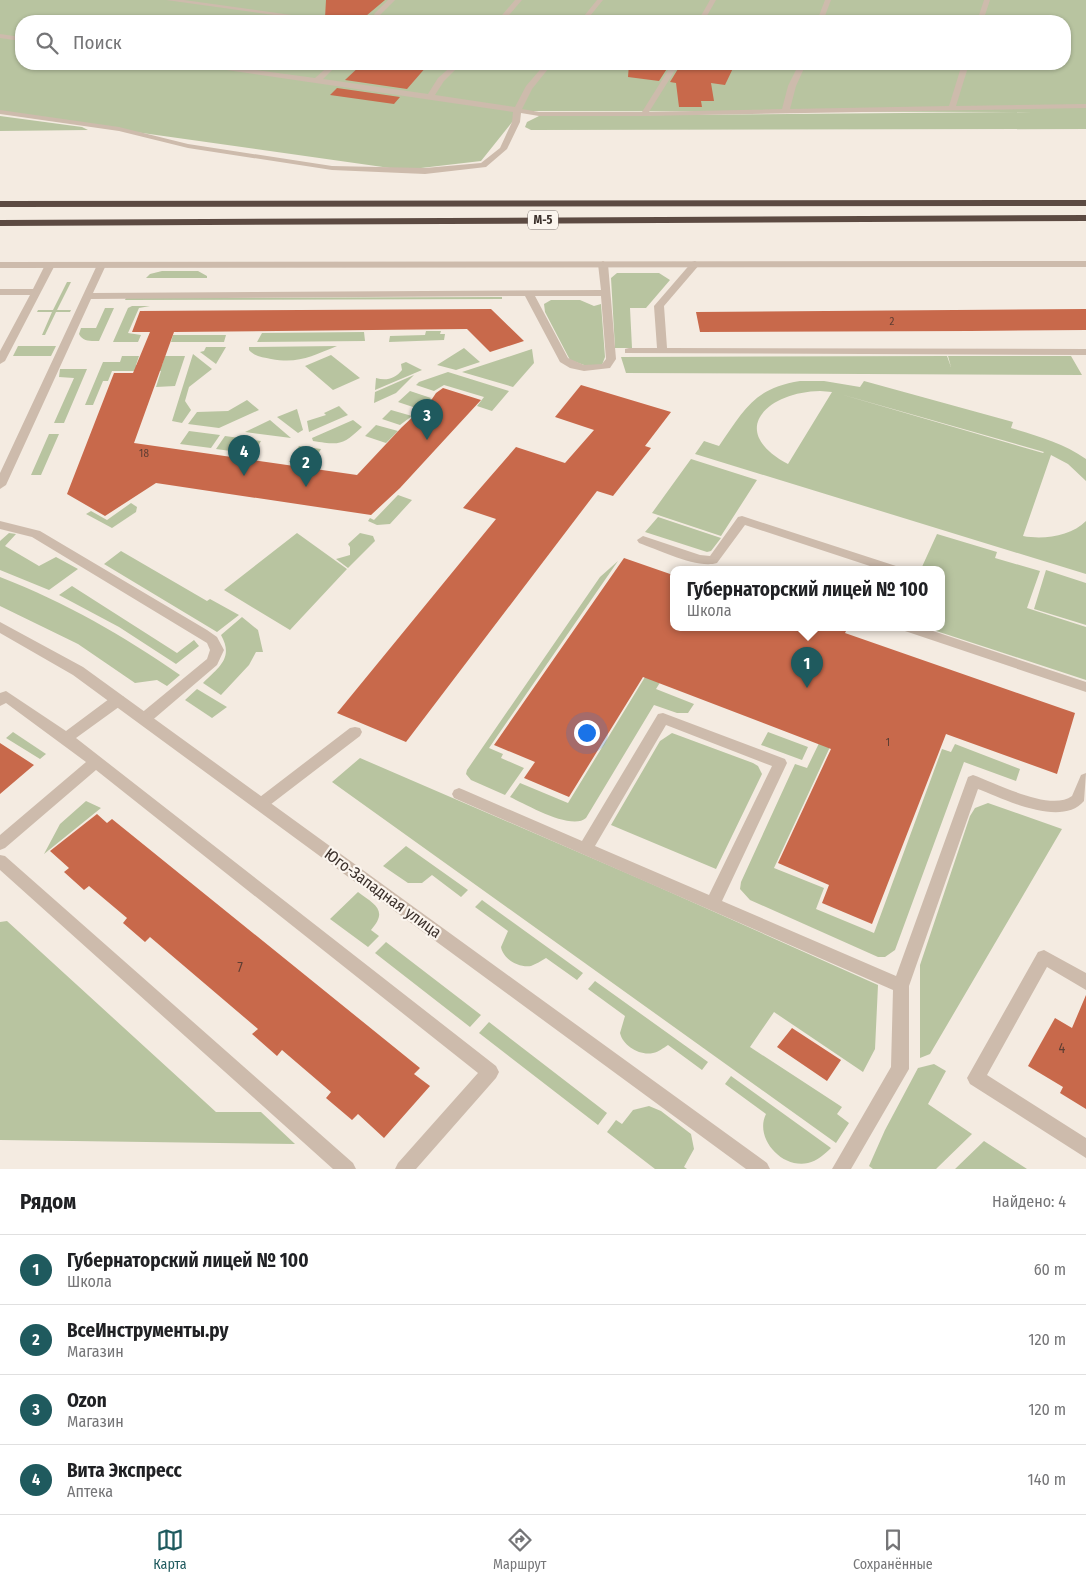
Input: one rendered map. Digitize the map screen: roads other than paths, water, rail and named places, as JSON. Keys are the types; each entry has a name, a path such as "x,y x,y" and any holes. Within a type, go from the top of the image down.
{"highway":[{"name":"М-5","path":"0,204 1086,203"},
{"name":"М-5","path":"0,223 1086,218"}],"street":[{"path":"169,0 285,15"},
{"path":"377,15 392,0"},
{"path":"505,15 519,0"},
{"path":"588,15 600,0"},
{"path":"704,15 713,0"},
{"path":"822,15 828,0"},
{"path":"982,15 987,0"},
{"path":"0,36 15,37"},
{"path":"238,70 539,114 785,112 1086,106"},
{"path":"316,82 329,70"},
{"path":"430,97 441,80 452,70"},
{"path":"0,112 119,129 188,146 332,168 425,171 483,165 503,149 516,122 517,110 529,88 544,70"},
{"path":"644,114 671,70"},
{"path":"785,112 792,86 799,70"},
{"path":"952,108 964,70"},
{"path":"528,293 564,360 574,366 594,368 606,366 611,359 603,264"},
{"path":"662,351 659,306 695,264"},
{"path":"0,265 1086,264"},
{"path":"0,361 50,265"},
{"path":"0,484 101,265"},
{"path":"0,292 36,292"},
{"path":"87,296 606,293"},
{"path":"629,351 1086,352"},
{"path":"643,540 699,559 713,560 742,520 883,566"},
{"path":"0,525 36,534 202,633 214,643 217,650 212,662 144,719"},
{"name":"Юго-Западная улица","path":"0,627 78,671 761,1169"},
{"path":"918,631 1086,687"},
{"path":"2,696 66,738 490,1072 404,1169"},
{"path":"66,738 118,700"},
{"path":"586,848 663,718 780,763 713,903"},
{"path":"261,804 355,732"},
{"path":"0,844 96,762"},
{"path":"840,1169 900,1069 901,986 973,781 1040,805 1057,807 1071,804 1082,794 1086,779"},
{"path":"459,794 901,986"},
{"path":"0,861 346,1169"},
{"path":"1086,982 1044,957 976,1078 1086,1149"}],"place":[{"name":"Ozon","path":"427,440"},
{"name":"Вита Экспресс","path":"244,476"},
{"name":"ВсеИнструменты.ру","path":"306,487"},
{"name":"Губернаторский лицей № 100","path":"807,688"}]}
